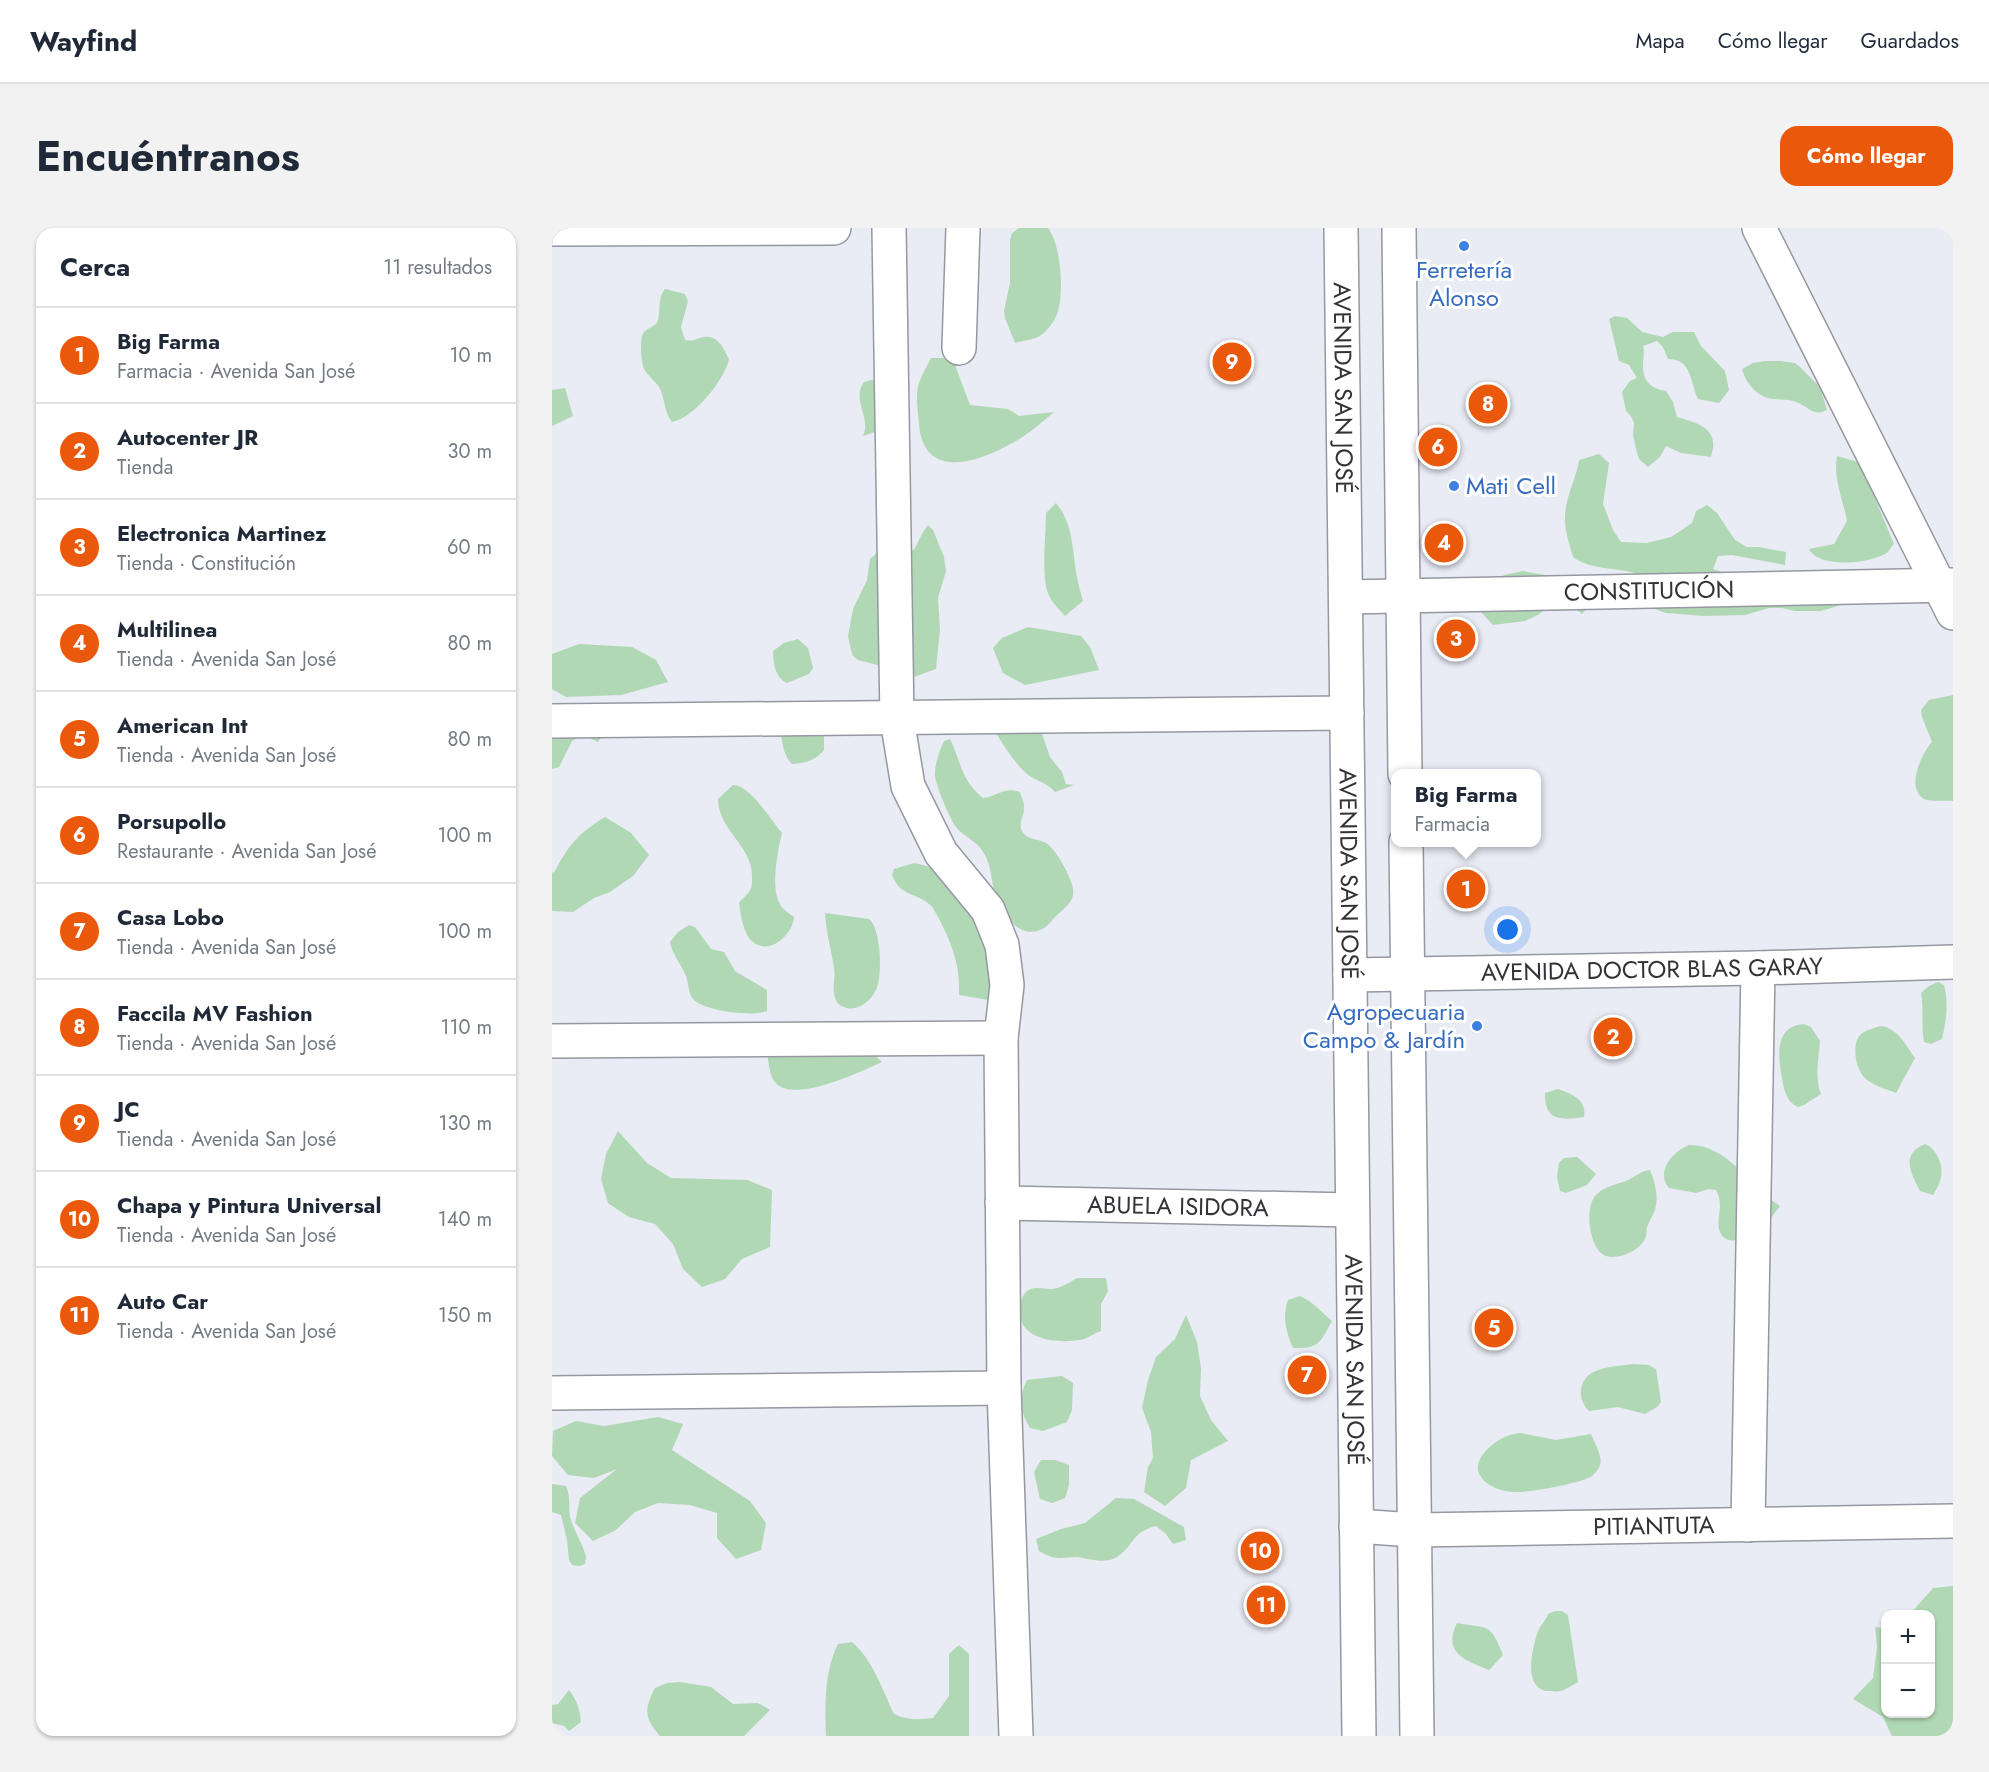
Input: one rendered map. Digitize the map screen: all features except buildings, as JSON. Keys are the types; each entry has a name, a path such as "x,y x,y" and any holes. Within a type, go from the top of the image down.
{"street":[{"path":"552,229 834,228"},
{"path":"889,228 897,719 908,786 941,853 988,910 1002,945 1006,985 1001,1038 1004,1388 1016,1736"},
{"path":"959,348 963,228"},
{"name":"AVENIDA SAN JOSÉ","path":"1341,228 1359,1736"},
{"path":"1399,228 1405,769"},
{"path":"1759,228 1948,594"},
{"name":"CONSTITUCIÓN","path":"1346,597 1948,594"},
{"path":"552,721 1347,713"},
{"path":"1406,847 1416,1736"},
{"name":"AVENIDA DOCTOR BLAS GARAY","path":"1350,975 1953,962"},
{"path":"1748,1525 1758,968"},
{"path":"552,1041 1001,1038"},
{"name":"ABUELA ISIDORA","path":"1002,1203 1352,1210"},
{"path":"552,1393 1004,1388"},
{"name":"PITIANTUTA","path":"1356,1526 1414,1530 1953,1521"}],"green space":[{"path":"1019,228 1048,228 1056,245 1061,292 1057,315 1047,329 1038,337 1015,343 1004,311 1010,283 1010,240 1012,233"},
{"path":"665,289 685,294 688,301 681,327 685,340 713,338 717,340 729,359 722,377 699,406 681,419 672,422 666,411 660,388 644,369 641,352 642,336 645,331 657,323 661,297"},
{"path":"1615,316 1627,318 1642,332 1663,337 1673,332 1694,332 1701,346 1725,371 1729,390 1719,403 1698,399 1689,373 1682,363 1668,359 1663,347 1657,341 1643,346 1643,372 1649,384 1666,391 1673,402 1677,417 1709,431 1713,444 1711,457 1681,453 1666,446 1660,457 1648,467 1639,459 1633,435 1634,423 1626,411 1622,392 1630,381 1637,378 1629,365 1619,361 1609,319"},
{"path":"931,358 944,358 955,365 970,405 1008,409 1019,416 1054,412 1021,438 992,453 960,462 945,461 932,455 923,443 919,424 918,388"},
{"path":"1765,361 1795,363 1820,387 1827,410 1817,412 1798,403 1768,398 1758,393 1746,380 1742,369 1753,363"},
{"path":"877,380 886,428 863,436 865,422 860,402 861,389 864,382"},
{"path":"565,388 573,416 552,426 552,390"},
{"path":"1599,454 1609,463 1603,504 1613,530 1621,542 1647,543 1671,537 1692,523 1696,511 1707,505 1717,513 1735,540 1747,547 1786,552 1785,565 1732,555 1718,556 1713,569 1740,578 1831,570 1840,577 1844,584 1845,604 1821,611 1769,608 1745,615 1704,616 1666,613 1641,604 1624,579 1634,573 1580,561 1573,557 1569,544 1565,512 1579,460"},
{"path":"1837,456 1858,462 1862,467 1894,544 1888,552 1880,556 1859,562 1834,562 1823,560 1809,549 1834,544 1847,521 1837,481"},
{"path":"1056,503 1069,529 1077,580 1083,601 1065,616 1049,596 1045,575 1046,513"},
{"path":"928,525 933,530 944,557 946,571 938,598 940,630 936,669 911,678 885,667 858,660 853,656 848,636 853,609 867,580 870,559 880,550 905,553 913,550"},
{"path":"1523,571 1544,575 1569,586 1605,588 1582,614 1572,606 1553,604 1525,621 1493,625 1479,610 1504,575"},
{"path":"1028,627 1081,636 1090,647 1099,670 1025,685 1003,673 993,648 1002,638"},
{"path":"798,639 808,648 813,668 809,674 787,683 777,673 773,651 784,643"},
{"path":"579,644 632,647 656,660 668,682 621,695 566,697 552,689 552,654"},
{"path":"1953,695 1953,801 1927,800 1918,794 1916,787 1917,770 1932,742 1921,710 1929,700"},
{"path":"552,718 605,732 598,742 583,735 572,741 559,767 552,769"},
{"path":"824,727 824,750 810,761 792,764 783,747 781,735"},
{"path":"993,728 1041,731 1050,757 1062,772 1066,784 1074,785 1055,792 1049,786 1027,774"},
{"path":"950,739 966,777 975,791 983,798 1010,790 1020,792 1024,807 1022,831 1030,838 1043,841 1050,846 1067,871 1072,884 1071,901 1044,928 1026,931 1018,928 1006,915 994,890 989,863 985,855 956,827 950,817 938,787 935,772 944,741"},
{"path":"733,785 739,786 753,796 782,833 775,879 777,897 781,906 794,917 790,930 773,945 760,946 753,942 742,919 739,903 751,887 751,867 748,857 724,820 718,799"},
{"path":"605,817 631,833 649,855 633,876 610,892 594,898 573,912 552,911 552,873 576,840"},
{"path":"914,863 934,870 968,904 989,952 992,988 988,1000 959,995 958,972 953,950 933,908 922,899 905,892 896,883 892,875 894,869"},
{"path":"825,913 869,919 876,932 880,953 878,984 871,997 856,1008 840,1005 835,996 834,968"},
{"path":"689,925 695,927 711,949 724,952 735,971 767,990 767,1011 761,1013 731,1012 709,1008 693,999 686,976 670,942 678,932"},
{"path":"1938,982 1944,985 1946,992 1946,1019 1942,1039 1931,1044 1924,1042 1921,993"},
{"path":"1804,1024 1811,1027 1820,1041 1817,1074 1821,1094 1798,1107 1790,1102 1786,1093 1779,1052 1787,1030"},
{"path":"1881,1026 1897,1034 1915,1058 1896,1093 1866,1079 1856,1058 1856,1045 1860,1035 1867,1030"},
{"path":"870,1051 882,1062 827,1084 796,1090 784,1088 775,1082 770,1072 767,1054"},
{"path":"1558,1089 1581,1102 1584,1117 1568,1119 1551,1114 1545,1102 1545,1093"},
{"path":"618,1131 647,1163 671,1178 747,1180 772,1190 770,1247 742,1259 725,1279 702,1287 683,1269 673,1244 655,1224 629,1217 608,1203 601,1179 606,1154"},
{"path":"1925,1144 1936,1153 1942,1172 1933,1195 1920,1191 1911,1171 1912,1153"},
{"path":"1689,1145 1715,1151 1727,1159 1780,1206 1761,1228 1742,1238 1729,1240 1720,1232 1720,1201 1716,1190 1709,1189 1696,1193 1669,1188 1665,1182 1665,1169 1677,1152"},
{"path":"1577,1157 1596,1174 1587,1185 1566,1193 1560,1191 1557,1177 1559,1163 1564,1158"},
{"path":"1650,1170 1657,1200 1644,1241 1627,1254 1606,1256 1597,1248 1591,1233 1589,1215 1593,1199 1603,1189"},
{"path":"1077,1278 1106,1278 1108,1291 1101,1304 1101,1331 1075,1341 1056,1341 1036,1336 1023,1325 1020,1304 1025,1293 1034,1288 1058,1288"},
{"path":"1300,1296 1332,1321 1318,1343 1309,1347 1293,1348 1287,1330 1285,1312 1288,1300"},
{"path":"1186,1315 1197,1342 1201,1368 1200,1396 1211,1420 1228,1441 1191,1460 1186,1488 1165,1506 1144,1492 1148,1467 1153,1458 1151,1432 1142,1408 1156,1357 1175,1339"},
{"path":"1633,1364 1648,1365 1656,1369 1661,1402 1657,1407 1645,1414 1618,1407 1589,1411 1582,1401 1581,1392 1588,1376 1601,1369"},
{"path":"1062,1376 1073,1383 1072,1410 1067,1422 1043,1431 1030,1428 1021,1404 1022,1392 1027,1380"},
{"path":"658,1417 683,1424 672,1450 750,1501 766,1523 761,1550 736,1559 717,1538 717,1513 690,1505 658,1503 635,1512 616,1530 593,1541 575,1523 580,1498 617,1469 594,1478 568,1475 552,1456 553,1431 576,1421 604,1426"},
{"path":"1520,1433 1556,1440 1591,1434 1601,1461 1597,1471 1586,1479 1522,1492 1507,1491 1491,1486 1480,1475 1479,1461 1496,1442"},
{"path":"1041,1460 1055,1460 1069,1465 1069,1485 1065,1498 1052,1503 1040,1499 1034,1472"},
{"path":"552,1484 566,1486 570,1516 585,1552 585,1564 572,1565 569,1560 561,1515 552,1512"},
{"path":"1116,1498 1134,1499 1184,1527 1186,1540 1173,1544 1156,1526 1141,1532 1123,1553 1107,1561 1076,1557 1055,1558 1039,1551 1036,1539 1085,1523"},
{"path":"1953,1586 1953,1736 1892,1736 1883,1718 1935,1718 1935,1610 1914,1610 1933,1588"},
{"path":"1562,1611 1568,1615 1578,1682 1563,1690 1547,1691 1539,1688 1535,1683 1531,1667 1538,1631 1548,1614"},
{"path":"1457,1623 1482,1627 1495,1637 1503,1655 1489,1670 1458,1654 1452,1642"},
{"path":"1875,1627 1881,1628 1881,1716 1853,1699 1873,1678 1877,1647"},
{"path":"852,1642 866,1657 894,1714 917,1719 933,1718 949,1696 949,1654 959,1645 969,1654 969,1736 826,1736 828,1677 833,1655 838,1644"},
{"path":"680,1682 711,1687 733,1704 758,1703 770,1710 744,1736 660,1736 648,1718 649,1702 655,1688 667,1683"},
{"path":"569,1690 578,1705 581,1722 569,1731 564,1726 552,1723 552,1705 558,1704"}],"place":[{"name":"Ferretería Alonso","path":"1464,246"},
{"name":"JC","path":"1232,362"},
{"name":"Faccila MV Fashion","path":"1488,404"},
{"name":"Porsupollo","path":"1438,447"},
{"name":"Mati Cell","path":"1454,486"},
{"name":"Multilinea","path":"1444,543"},
{"name":"Electronica Martinez","path":"1456,639"},
{"name":"Big Farma","path":"1466,889"},
{"name":"Agropecuaria Campo & Jardín","path":"1477,1026"},
{"name":"Autocenter JR","path":"1613,1037"},
{"name":"American Int","path":"1494,1328"},
{"name":"Casa Lobo","path":"1307,1375"},
{"name":"Chapa y Pintura Universal","path":"1260,1551"},
{"name":"Auto Car","path":"1266,1605"}]}
